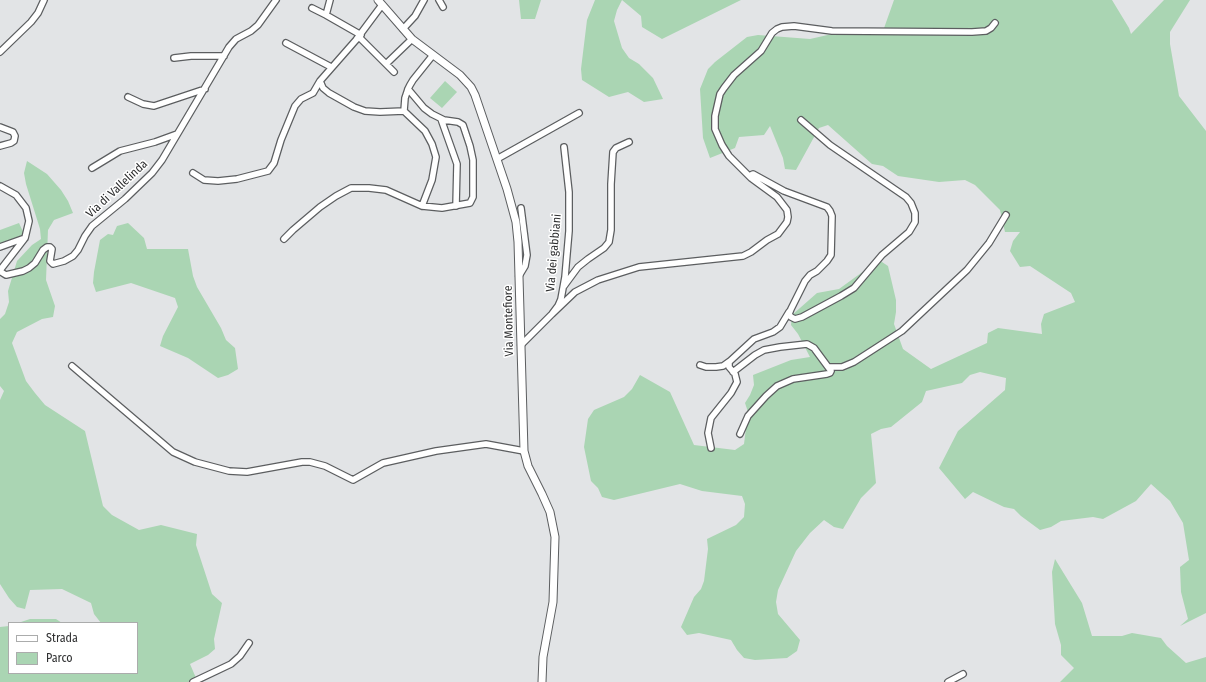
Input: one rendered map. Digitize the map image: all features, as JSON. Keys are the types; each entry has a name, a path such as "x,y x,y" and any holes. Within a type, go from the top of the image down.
{"main road":[{"name":"Via Montefiore","path":"380,2 412,39 460,75 471,87 509,194 517,226 524,451 528,466 541,490 550,512 555,538 553,602 543,657 542,682"}],"street":[{"path":"0,52 31,22 44,0"},
{"name":"Via di Vallelinda","path":"25,238 1,269 2,273 7,274 28,269 35,263 44,248 47,247 52,249 50,261 53,264 64,261 73,256 86,234 95,224 150,176 236,39 251,31 258,25 276,0"},
{"path":"326,15 330,0"},
{"path":"403,29 415,16 424,0"},
{"path":"439,0 443,7"},
{"path":"193,173 204,180 218,181 237,179 268,171 274,163 295,106 302,99 313,93 331,67 360,36 380,2"},
{"path":"312,8 360,36 394,72"},
{"path":"552,314 575,292 598,280 639,267 743,256 752,252 767,240 778,234 783,228 788,219 785,206 776,195 751,178 729,156 715,129 715,116 720,94 734,75 761,51 772,33 777,29 794,26 832,31 972,32 986,31 992,28 995,23"},
{"path":"386,64 412,39"},
{"path":"286,42 331,67"},
{"path":"404,111 405,96 408,89 433,55"},
{"path":"174,58 190,56 224,56"},
{"path":"320,81 323,88 329,94 354,108 365,111 380,112 404,111 425,131 435,153 436,160 432,180 422,206"},
{"path":"128,97 143,104 154,106 205,89"},
{"path":"284,240 293,230 320,207 351,188 386,190 422,206 440,209 468,204 473,200 472,151 464,128 461,123 457,121 441,119 426,110 408,89"},
{"path":"497,159 579,113"},
{"path":"441,119 457,164 456,206"},
{"path":"792,306 790,315 794,319 799,318 850,291 858,284 882,255 909,232 916,219 912,205 906,198 830,145 801,120"},
{"path":"0,127 11,131 15,136 14,141 11,144 0,146"},
{"path":"92,168 120,151 155,142 177,134"},
{"path":"563,288 578,267 606,247 609,242 611,230 613,153 616,148 629,142"},
{"name":"Via dei gabbiani","path":"521,345 552,314 560,302 565,277 569,226 569,192 564,147"},
{"path":"700,365 706,367 723,366 754,339 773,332 780,327 808,277 817,271 831,255 832,215 827,207 784,191 756,174 752,174 750,176 751,178"},
{"path":"0,186 18,196 27,211 29,224 25,238 0,247"},
{"path":"519,276 525,266 528,255 521,208"},
{"path":"829,367 842,366 854,362 902,331 967,270 992,239 1006,216"},
{"path":"733,372 755,354 764,350 806,344 814,348 831,371 829,374 786,381 777,386 748,416 740,434"},
{"path":"711,448 708,437 709,425 713,415 730,395 736,385 733,372 728,366 730,361"},
{"path":"72,366 170,450 195,462 227,471 246,472 302,462 310,462 325,466 353,480 383,463 436,450 486,444 524,451"},
{"path":"193,682 231,664 240,656 249,643"},
{"path":"948,682 963,674"}],"green space":[{"path":"519,0 541,0 535,19 521,19"},
{"path":"595,0 622,0 614,21 622,48 629,58 639,64 653,78 663,99 644,102 628,92 609,97 582,80 581,69 587,20"},
{"path":"622,0 741,0 662,39 642,27 641,16"},
{"path":"894,0 1112,0 1131,34 1164,0 1190,0 1170,32 1170,44 1179,96 1206,131 1206,613 1180,626 1188,619 1181,592 1180,567 1189,560 1183,523 1170,501 1151,484 1136,501 1103,519 1093,517 1061,521 1051,527 1040,530 1014,509 1004,507 973,492 965,499 939,468 958,431 1005,390 1006,378 980,372 970,375 962,383 926,391 922,402 891,427 881,429 871,434 876,483 861,498 843,529 834,527 824,520 810,533 796,551 778,590 776,602 778,614 800,640 797,651 787,658 755,660 744,658 731,640 699,633 687,635 681,627 694,597 701,589 704,581 708,549 707,539 736,525 744,517 745,504 742,496 702,491 680,484 614,500 602,497 598,488 591,481 584,447 588,419 594,410 624,397 632,389 640,375 670,392 694,445 735,450 744,444 748,412 745,403 754,385 753,375 791,360 810,357 798,334 791,325 792,315 817,293 839,289 879,260 888,266 896,300 894,324 903,349 931,369 987,343 988,333 998,328 1042,334 1041,324 1044,314 1075,302 1071,293 1030,266 1020,267 1010,251 1013,241 1020,232 1005,232 1000,210 975,185 965,180 939,182 898,176 883,166 872,164 828,125 819,128 796,170 785,169 783,158 770,126 764,135 739,137 735,148 710,158 703,138 700,89 708,69 715,62 747,37 758,35 810,39 832,34 871,33 883,31"},
{"path":"445,81 457,92 442,108 430,98"},
{"path":"27,161 47,174 61,190 73,213 54,220 48,230 46,280 55,306 53,317 42,319 17,332 12,343 26,381 35,393 45,405 85,431 103,506 112,515 139,530 161,525 197,534 196,545 212,594 222,603 214,639 215,649 208,655 190,664 196,678 188,682 0,682 0,627 8,626 8,674 138,674 138,622 100,622 94,614 91,603 62,589 30,590 25,609 17,607 0,584 0,400 4,391 0,386 0,319 5,314 9,302 8,291 17,261 32,245 41,239 40,229 24,173"},
{"path":"19,223 25,236 0,244 0,230"},
{"path":"128,223 144,238 147,249 188,249 193,276 197,287 221,328 226,340 235,348 238,369 228,375 218,378 188,358 160,346 163,336 178,307 175,298 131,283 96,292 93,283 100,240 108,234 113,235 117,226"},
{"path":"1055,559 1082,603 1092,636 1122,636 1132,633 1161,638 1167,646 1186,663 1206,657 1206,682 1060,682 1074,668 1061,655 1061,645 1055,624 1052,572"},
{"path":"30,619 56,619 60,622 21,622"}]}
